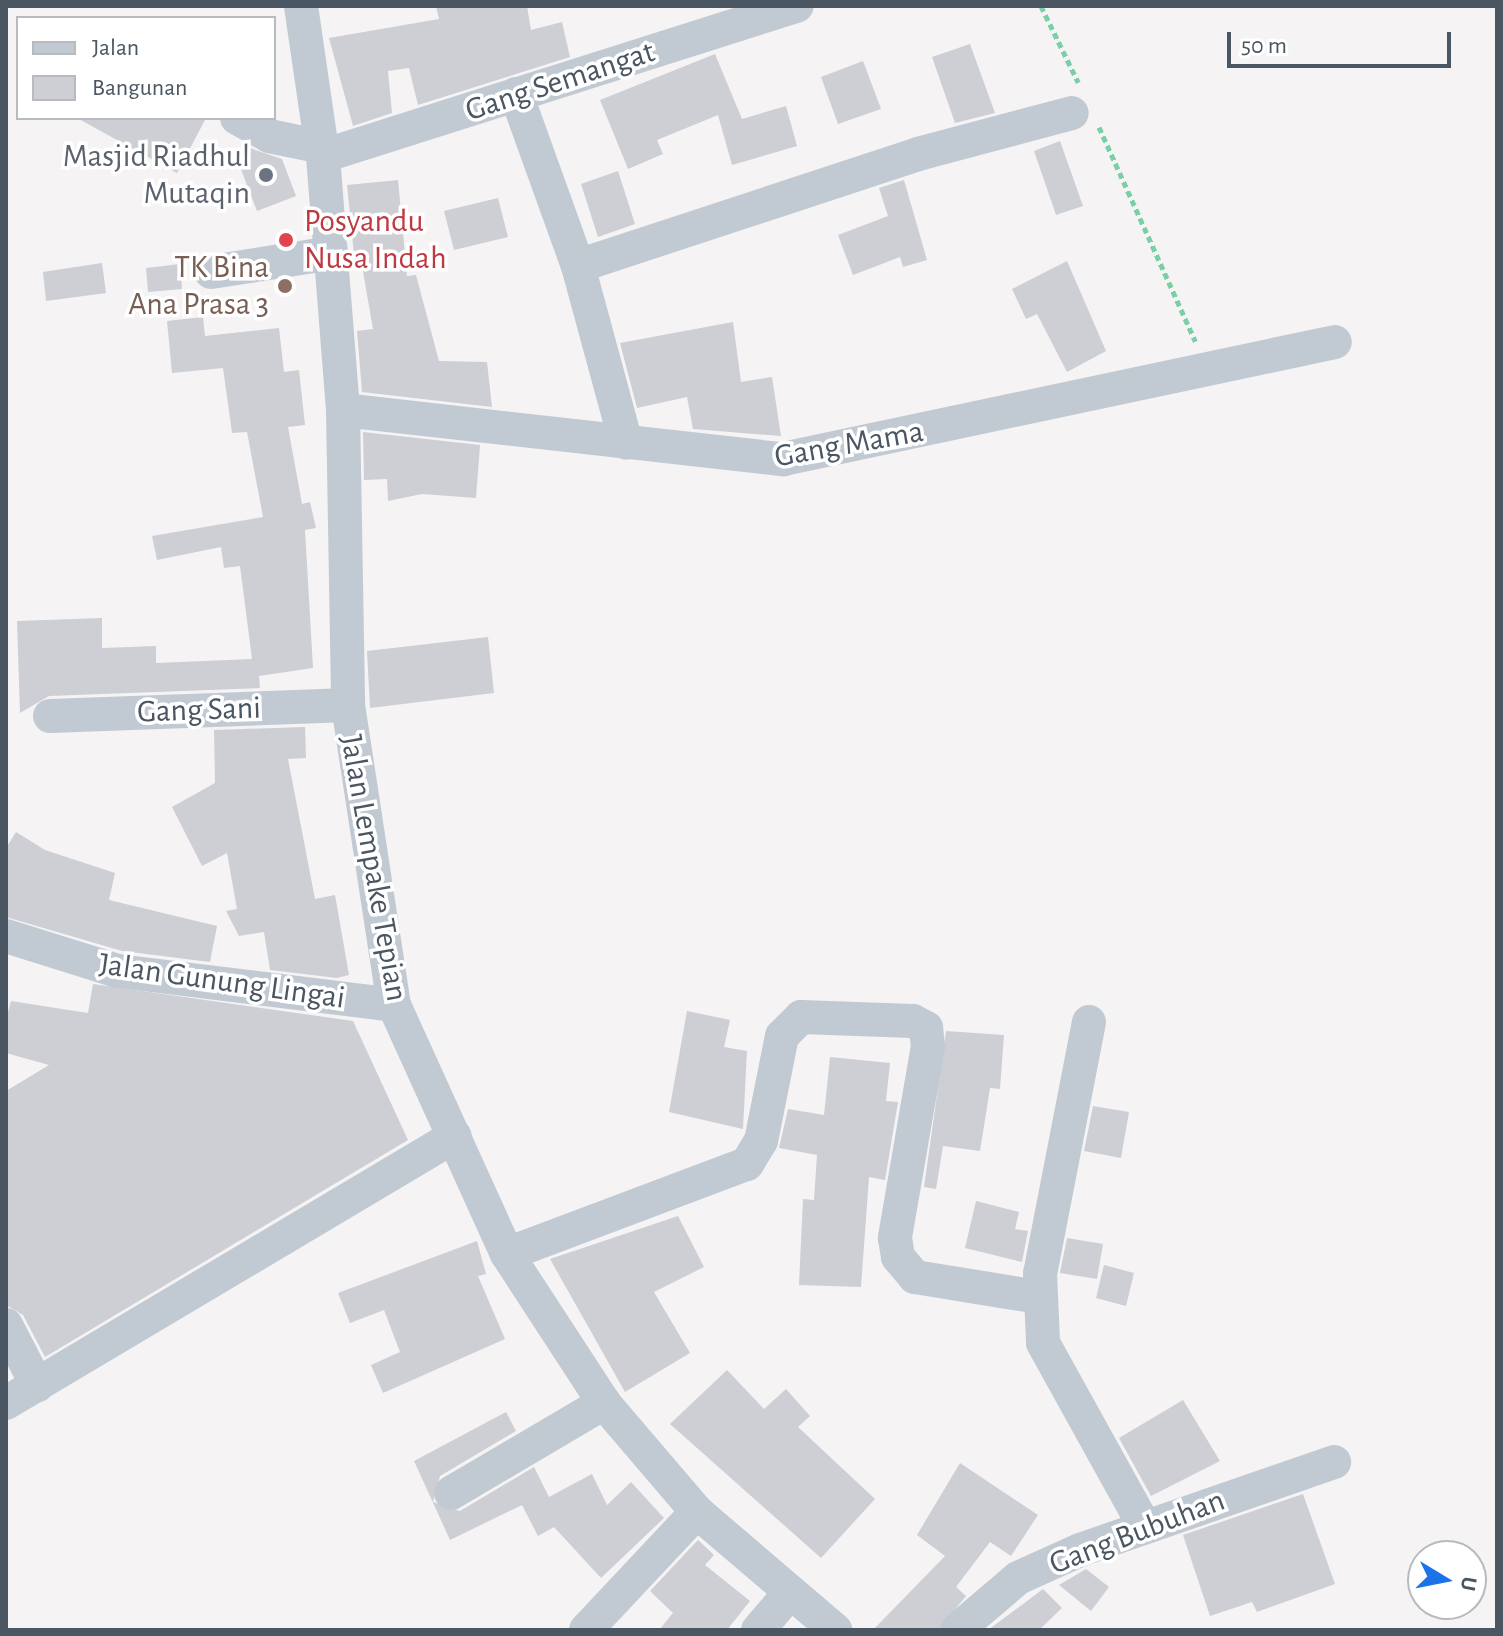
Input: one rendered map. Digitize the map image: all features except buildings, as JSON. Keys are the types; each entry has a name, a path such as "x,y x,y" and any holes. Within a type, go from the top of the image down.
{"street":[{"name":"Jalan Lempake Tepian","path":"301,6 322,151 343,410 348,705 394,1005 507,1254 604,1403 697,1512 788,1595 835,1630"},
{"name":"Gang Semangat","path":"322,151 797,6"},
{"path":"516,94 578,266 626,443"},
{"path":"578,266 918,154 1084,109"},
{"path":"241,120 269,136 322,151"},
{"path":"211,272 332,253"},
{"name":"Gang Mama","path":"343,410 783,459 1335,342"},
{"name":"Gang Sani","path":"50,716 348,705"},
{"name":"Jalan Gunung Lingai","path":"6,936 118,971 394,1005"},
{"path":"507,1254 747,1164 761,1141 782,1036 801,1017 913,1021 926,1028 928,1046 895,1238 898,1257 915,1277 1038,1297"},
{"path":"1089,1022 1038,1297 1048,1361 1144,1525"},
{"path":"6,1403 455,1136"},
{"path":"6,1325 37,1385"},
{"path":"451,1493 604,1403"},
{"name":"Gang Bubuhan","path":"957,1630 1018,1578 1144,1525 1334,1462"},
{"path":"586,1630 697,1512"},
{"path":"758,1630 788,1595"}],"path":[{"path":"1041,6 1084,109 1209,371"}],"place":[{"name":"Masjid Riadhul Mutaqin","path":"266,175"},
{"name":"Posyandu Nusa Indah","path":"286,240"},
{"name":"TK Bina Ana Prasa 3","path":"285,286"}]}
